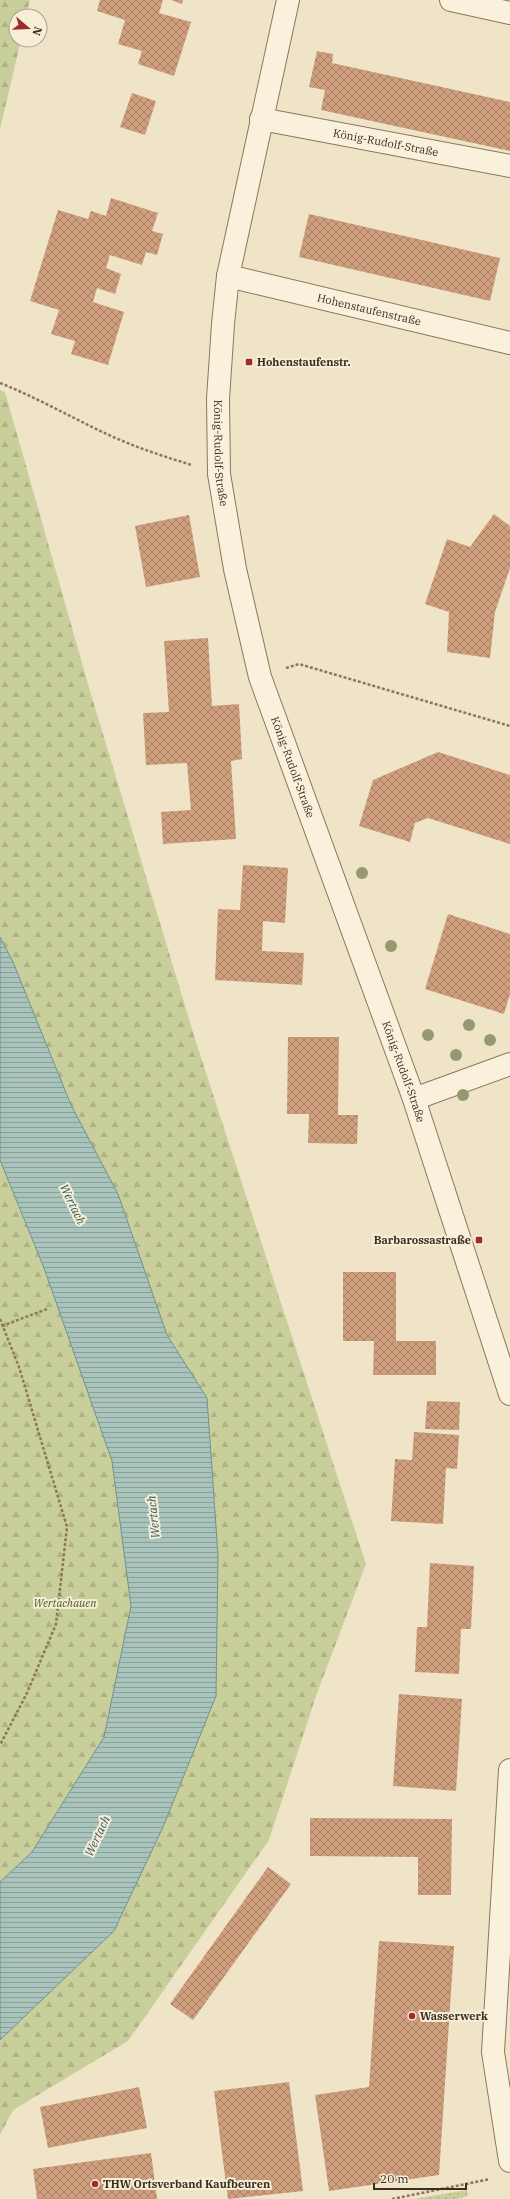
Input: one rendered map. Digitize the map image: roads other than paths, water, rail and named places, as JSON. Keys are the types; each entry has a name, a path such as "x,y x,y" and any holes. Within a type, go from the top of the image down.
{"street":[{"name":"König-Rudolf-Straße","path":"288,0 228,276 218,399 219,474 235,569 260,677 414,1099 510,1394"},
{"path":"451,0 510,14"},
{"name":"König-Rudolf-Straße","path":"261,119 510,166"},
{"name":"Hohenstaufenstraße","path":"228,276 510,343"},
{"path":"414,1099 510,1064"},
{"path":"510,1776 505,1913 493,2052 510,2161"}],"water":[{"name":"Wertach","path":"0,937 13,962 71,1105 118,1194 167,1335 207,1398 218,1555 216,1696 163,1827 114,1931 0,2040 0,1882 32,1852 104,1737 131,1606 112,1461 44,1268 0,1160"}],"place":[{"name":"Hohenstaufenstr.","path":"249,362"},
{"name":"Barbarossastraße","path":"479,1240"},
{"name":"Wasserwerk","path":"412,2016"},
{"name":"THW Ortsverband Kaufbeuren","path":"95,2184"}],"park label":[{"name":"Wertachauen","path":"65,1603"}]}
